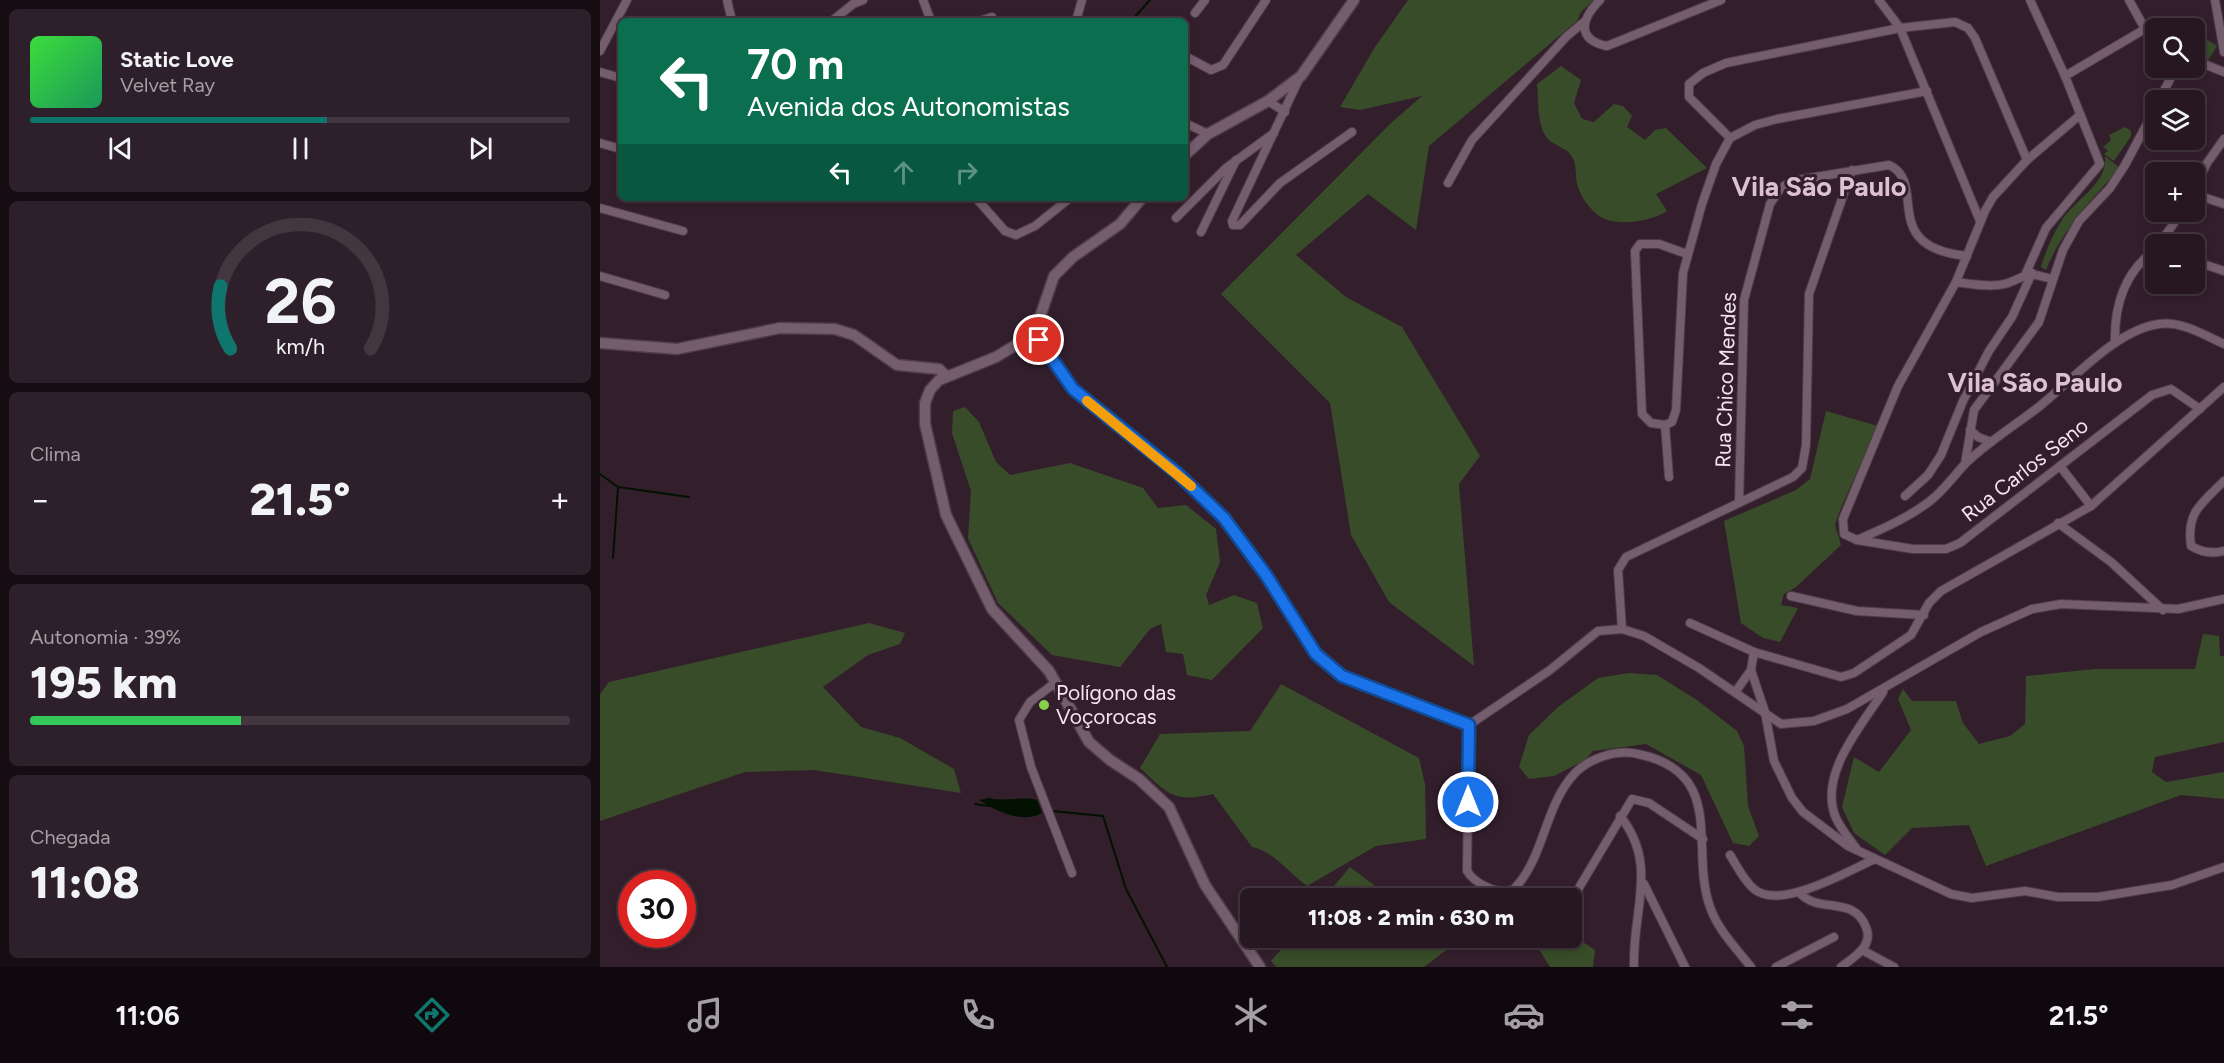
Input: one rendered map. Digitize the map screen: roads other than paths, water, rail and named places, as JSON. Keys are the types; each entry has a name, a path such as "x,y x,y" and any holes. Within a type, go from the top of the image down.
{"street":[{"path":"600,51 627,0"},
{"path":"727,0 731,18"},
{"path":"836,18 853,4 863,0"},
{"path":"923,0 931,18"},
{"path":"1077,18 1082,0"},
{"path":"1195,13 1205,0"},
{"path":"1188,58 1211,70 1223,65 1266,0"},
{"path":"1352,132 1280,183 1240,225 1235,226 1232,221 1286,112 1301,76 1354,0"},
{"path":"1448,183 1472,140 1566,37 1584,22 1591,9 1600,0"},
{"path":"1584,22 1584,28 1592,41 1607,46 1614,45 1720,0"},
{"path":"1879,0 1900,28 1980,221"},
{"path":"1905,496 1928,474 1941,455 1963,400 1989,351 2012,317 2046,228 2073,194 2098,168 2099,161 2065,76 2030,0"},
{"path":"2065,76 2145,29 2129,0"},
{"path":"2215,0 2224,52"},
{"path":"1730,138 1689,97 1689,84 1695,78 1726,63 1900,28 1954,22 1972,32 2027,160"},
{"path":"2205,64 2224,72"},
{"path":"600,72 618,77"},
{"path":"1188,152 1208,134 1268,101 1301,76"},
{"path":"1687,254 1659,244 1637,246 1636,297 1642,414 1651,423 1665,425 1674,419 1683,273 1716,164 1730,138 1746,129 1777,119 1927,91"},
{"path":"1268,101 1286,112"},
{"path":"2080,115 2027,160 1994,197 1980,221 1956,282 1898,386 1843,519 1844,534 1857,540 1920,508 1990,442 2067,385 2115,343 2147,327 2169,324 2192,329 2224,344"},
{"path":"1188,124 1208,134"},
{"path":"1965,464 1974,410 2039,322 2063,250 2079,221 2110,188 2126,165 2145,128"},
{"path":"1176,218 1236,160 1275,133"},
{"path":"2205,167 2224,139"},
{"path":"600,143 618,148"},
{"path":"1201,232 1236,160"},
{"name":"Rua Chico Mendes","path":"1739,502 1744,300 1767,213 1775,195 1785,184 1885,164 1894,168 1905,186 1909,220 1922,241 1932,249 1967,256"},
{"path":"1622,629 1617,580 1621,562 1633,554 1793,477 1802,468 1806,445 1809,294 1852,170"},
{"path":"2205,198 2224,204"},
{"path":"982,201 1005,231 1016,235 1035,226 1066,201"},
{"path":"1139,201 1120,224 1073,257 1054,276 1034,331 996,357 946,376 930,390 924,413 946,515 992,609 1032,650 1056,682 1075,721 1089,742 1110,760 1139,779 1169,807 1205,885 1260,967"},
{"path":"600,208 683,231"},
{"path":"2115,343 2114,322 2120,294 2137,267 2145,259"},
{"path":"2205,265 2224,271"},
{"path":"1956,282 1975,285 2007,283 2029,273 2052,279"},
{"path":"600,276 665,295"},
{"path":"600,343 677,349 780,328 835,329 854,336 897,365 939,369 946,376"},
{"path":"1034,331 1054,365 1073,389 1177,473 1224,518 1256,560 1316,654 1327,666 1342,676 1469,725"},
{"path":"1690,623 1754,652 1822,674 1841,677 1854,673 1911,635 1929,603 1941,591 2091,506 2224,387"},
{"name":"Rua Carlos Seno","path":"1857,540 1913,549 1946,549 1982,528 2158,391 2171,389 2200,409"},
{"path":"1665,425 1669,477"},
{"path":"1970,430 1973,434 1990,442"},
{"path":"2060,466 2091,506"},
{"path":"2224,481 2192,518 2188,532 2191,546 2200,551 2224,551"},
{"path":"2058,523 2111,562 2163,610"},
{"path":"1791,596 1857,611 1924,615"},
{"path":"1469,725 1550,670 1598,631 1622,629 1644,636 1736,691 1781,724 1803,723 1829,717 1883,691 1981,632 2032,609 2061,604 2163,610 2224,599"},
{"path":"1736,691 1751,670 1754,652"},
{"path":"1751,670 1765,712 1774,761 1792,798 1803,812 1856,849 1951,894 1972,898 2025,891 2058,897 2098,897 2172,885 2224,867"},
{"path":"1056,682 1030,702 1019,720 1030,767 1072,873"},
{"path":"1856,849 1834,812 1832,790 1841,760 1883,691"},
{"path":"1469,725 1467,871 1470,876 1488,887 1508,891 1518,885 1533,860 1554,805 1574,774 1599,757 1632,752 1668,764 1682,777 1696,799 1703,839 1706,896 1719,926 1751,967"},
{"path":"1579,888 1630,801 1637,799 1668,814 1703,839"},
{"path":"1620,816 1635,837 1644,884 1685,967"},
{"path":"1730,855 1754,889 1771,897 1799,892 1875,859"},
{"path":"1634,967 1635,924 1644,884"},
{"path":"1799,892 1815,904 1845,907 1861,918 1868,934 1862,950 1841,967"},
{"path":"1776,967 1834,937"},
{"path":"1862,950 1894,967"}],"waterway":[{"path":"1134,18 1150,0"},
{"path":"600,474 618,487 689,497"},
{"path":"613,558 618,487"},
{"path":"975,804 990,806"},
{"path":"1052,811 1103,816 1126,889 1167,967"}],"place":[{"name":"Polígono das Voçorocas","path":"1044,705"}],"district":[{"name":"Vila São Paulo","path":"1819,187"},
{"name":"Vila São Paulo","path":"2035,383"}]}
